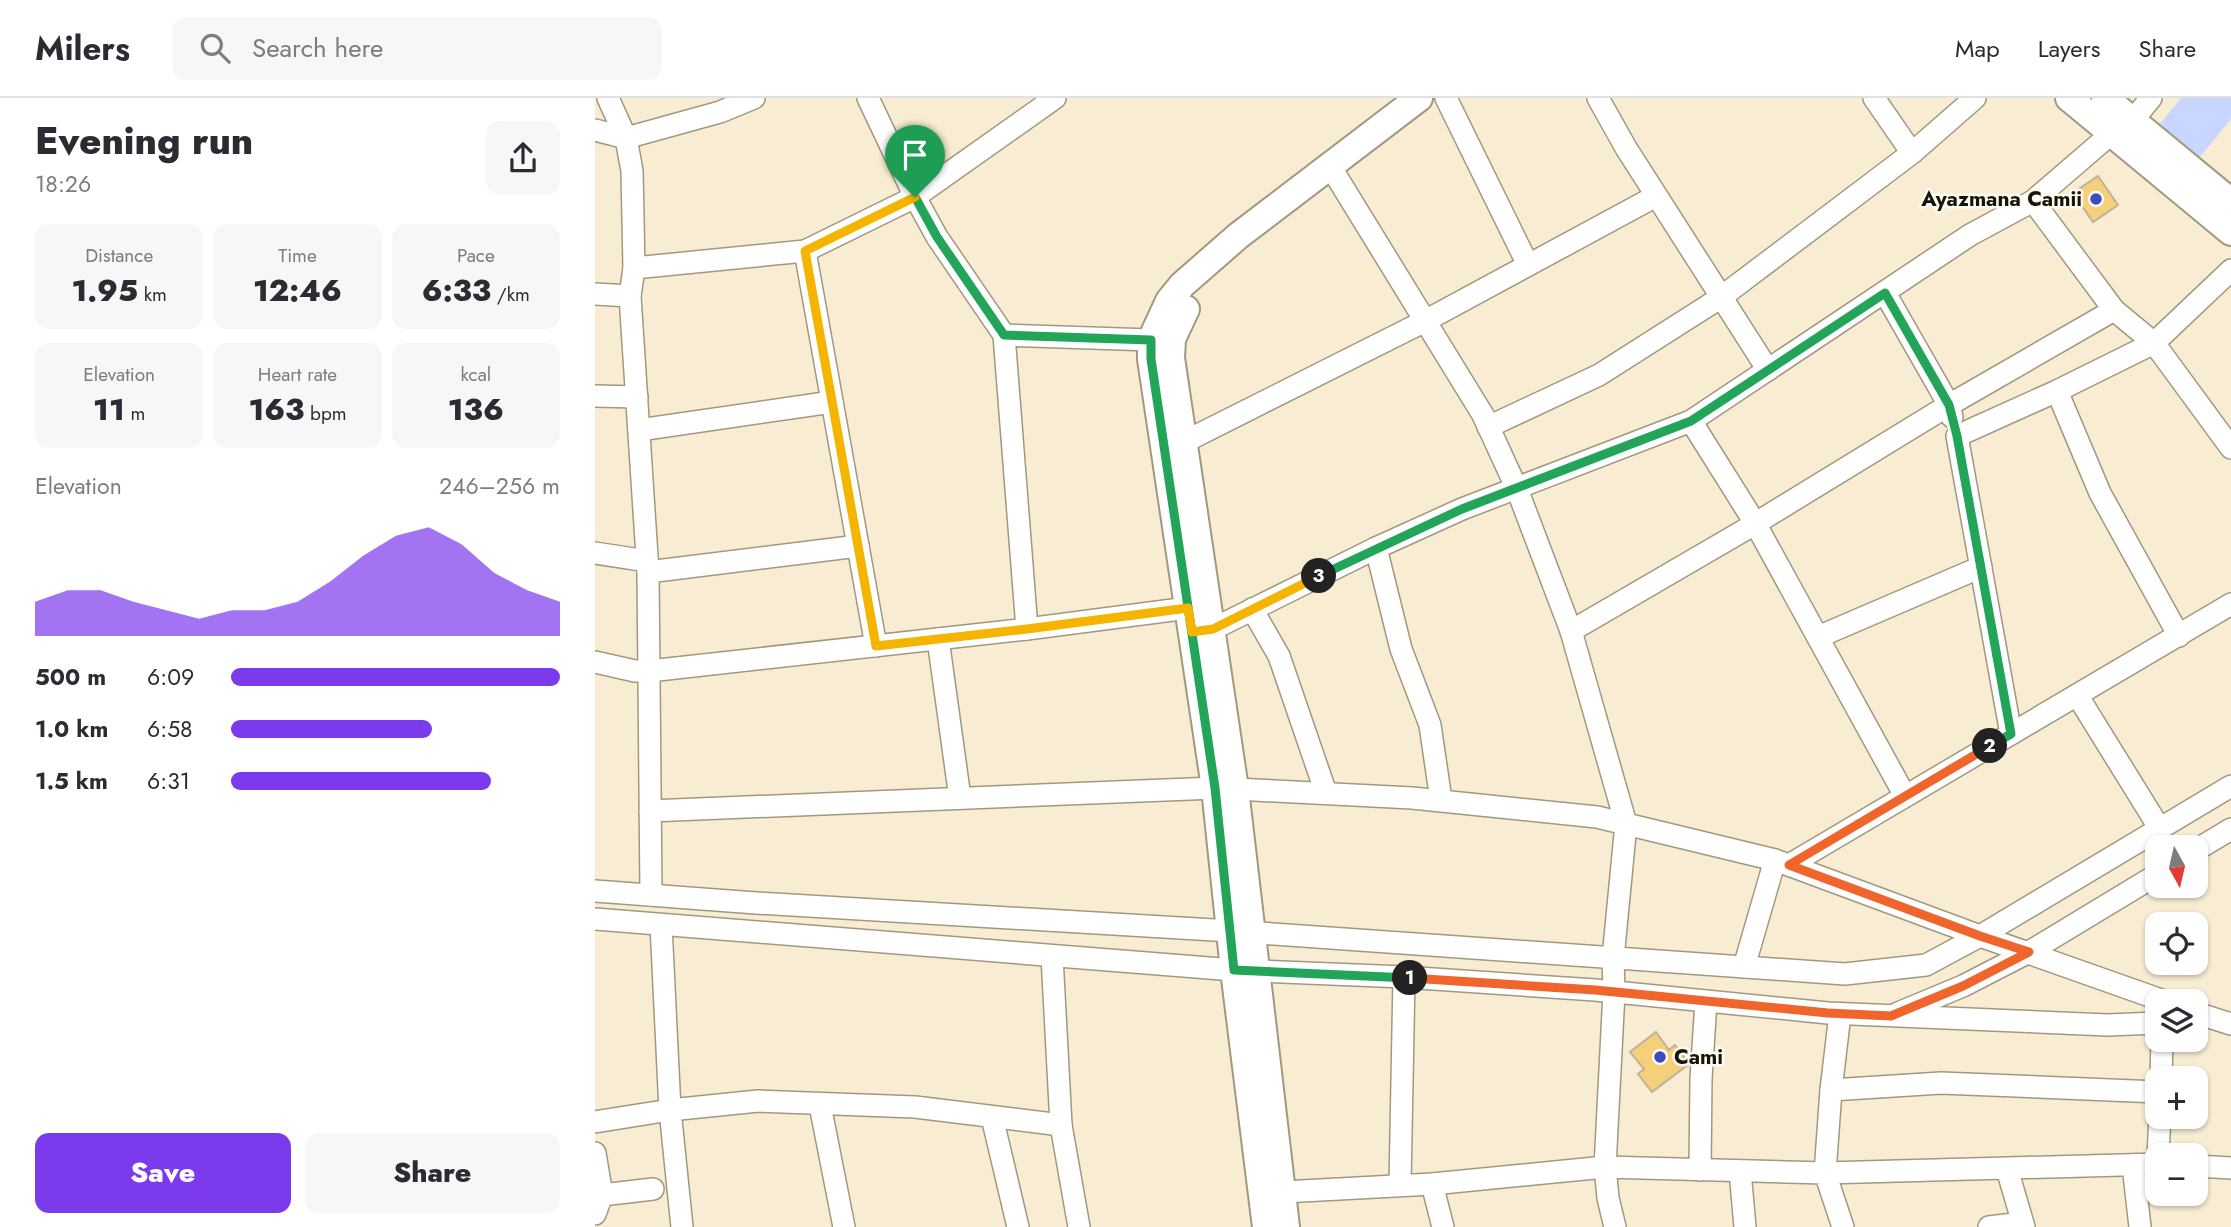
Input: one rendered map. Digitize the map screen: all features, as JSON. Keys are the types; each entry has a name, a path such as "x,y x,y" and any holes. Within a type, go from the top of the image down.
{"main road":[{"path":"1266,1227 1242,932 1225,789 1151,359 1151,340 1169,301 1182,285 1238,236 1330,166 1404,102"},
{"path":"2090,102 2231,202"},
{"path":"2122,127 2231,232"},
{"path":"1198,623 1184,442 1171,358 1172,339 1184,311 1238,236"},
{"path":"1245,970 1283,1192 1286,1227"}],"street":[{"path":"608,98 626,138 632,171 634,268 630,296 647,567 651,895"},
{"path":"595,130 626,138 720,112 754,98"},
{"path":"867,98 937,237 1004,335 1027,629"},
{"path":"634,268 805,251 915,197 1055,98"},
{"path":"1446,98 1528,265"},
{"path":"1598,98 1626,148 1768,370"},
{"path":"1874,98 1912,153"},
{"path":"1488,427 1598,375 1720,298 1912,153 1975,98"},
{"path":"595,662 635,671 649,671 1027,629 1198,623 1252,609 1462,509 1691,421 1970,235 2033,201 2122,127 2151,98"},
{"path":"1330,166 1488,427 1517,489 1571,631 1626,824 1613,958 1614,992 1605,1167 1608,1198 1615,1227"},
{"path":"1184,442 1425,321 1656,196"},
{"path":"2033,201 2114,310 2154,342 2231,447"},
{"path":"805,251 876,646"},
{"path":"1957,436 2057,391 2154,342 2231,270"},
{"path":"1885,293 1949,405 1957,436 2011,734"},
{"path":"595,294 630,296"},
{"path":"1571,631 1949,405 2114,310"},
{"path":"1004,335 1151,340"},
{"path":"2057,391 2100,493 2179,636"},
{"path":"595,396 637,397"},
{"path":"639,430 832,402"},
{"path":"1691,421 1755,523 1905,796"},
{"path":"595,554 647,567 858,546"},
{"path":"1376,548 1401,649 1430,725 1441,800"},
{"path":"1818,637 1981,567"},
{"path":"1744,967 1782,862 1905,796 2231,604"},
{"path":"1252,609 1279,656 1326,793"},
{"path":"938,639 960,798"},
{"path":"2077,695 2160,829"},
{"path":"595,891 756,904 1242,932 1845,974 1926,965 1980,936 2231,786"},
{"path":"650,811 1225,789 1441,800 1597,817 1782,862 2145,994"},
{"path":"2209,842 2231,829"},
{"path":"1891,1016 1963,986 2029,952 2145,882"},
{"path":"595,919 1245,970 1403,977 1614,992 1840,1014 2107,1025 2145,1024"},
{"path":"661,925 670,1110 682,1227"},
{"path":"1052,956 1061,1125 1079,1227"},
{"path":"1400,1185 1403,977"},
{"path":"1700,1170 1701,1079 1706,1001"},
{"path":"1840,1014 1825,1173 1843,1227"},
{"path":"1831,1090 1941,1083 2145,1091"},
{"path":"595,1122 670,1110 758,1101 915,1107 1061,1125"},
{"path":"820,1105 844,1227"},
{"path":"992,1117 1018,1227"},
{"path":"595,1153 599,1205 653,1189"},
{"path":"2133,1165 2140,1227"},
{"path":"1283,1192 1432,1184 1605,1167 1825,1173 2145,1165"},
{"path":"2208,1167 2231,1168"},
{"path":"1989,1227 2023,1225 2007,1169"},
{"path":"1740,1171 1745,1227"},
{"path":"1432,1184 1443,1227"}],"shaded area":[{"path":"2181,98 2231,98 2231,119 2196,162 2155,130"}],"building":[{"name":"Ayazmana Camii","path":"2098,176 2118,205 2093,222 2073,193"},
{"name":"Cami","path":"1656,1032 1669,1050 1675,1045 1689,1064 1652,1092 1638,1074 1644,1069 1630,1052"}],"place":[{"name":"Ayazmana Camii","path":"2096,199"},
{"name":"Cami","path":"1660,1057"}],"route":[{"path":"915,197 805,251 876,646 1188,608 1192,632 1213,629 1376,548 1462,509 1691,421 1885,293 1949,405 1957,436 2011,734 1789,865 2029,952 1963,986 1891,1016 1828,1013 1595,990 1403,977 1234,970 1215,788 1192,632 1151,359 1151,340 1004,335 937,237 915,197"}]}
